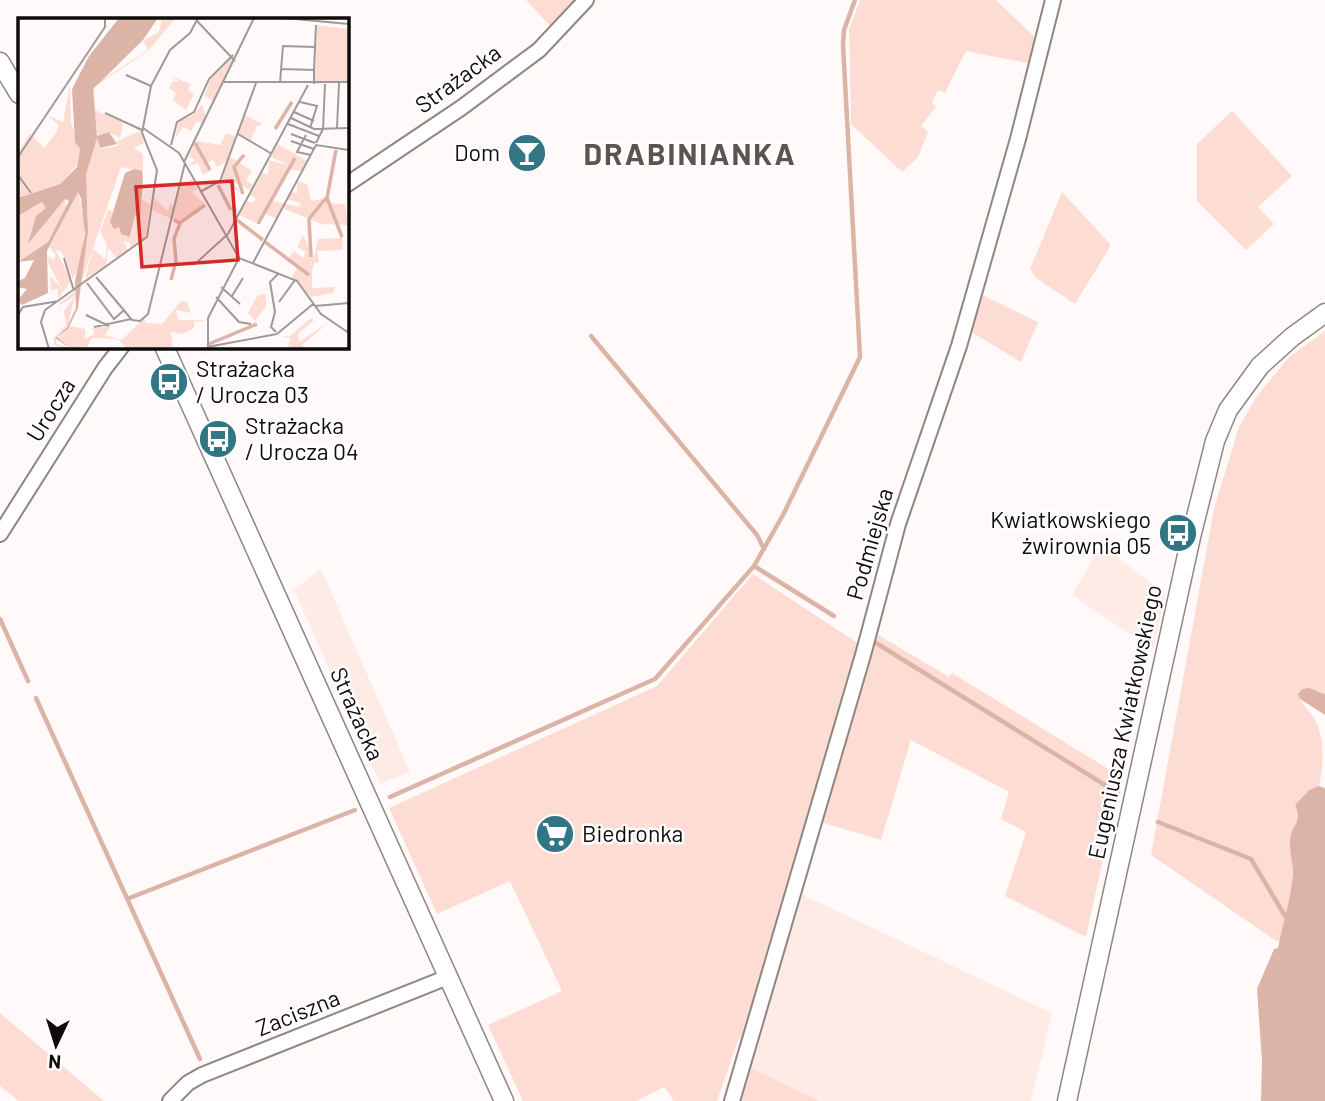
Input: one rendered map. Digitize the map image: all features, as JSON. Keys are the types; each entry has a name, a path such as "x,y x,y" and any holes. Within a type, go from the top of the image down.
{"street":[{"name":"Strażacka","path":"348,184 461,108 539,50 586,0"},
{"name":"Podmiejska","path":"732,1101 863,654 898,524 959,346 1018,139 1053,0"},
{"path":"0,62 18,92"},
{"name":"Eugeniusza Kwiatkowskiego","path":"1067,1101 1191,537 1215,441 1228,410 1260,366 1292,337 1325,313"},
{"name":"Urocza","path":"0,534 105,368 120,348"},
{"name":"Strażacka","path":"165,348 504,1101"},
{"name":"Zaciszna","path":"170,1101 188,1083 202,1075 449,977"}],"shaded area":[{"path":"526,0 576,0 551,27"},
{"path":"860,0 996,0 1038,40 1032,64 966,51 945,93 938,90 932,102 936,107 921,126 928,132 918,157 902,172 851,124 849,30"},
{"path":"1232,111 1292,176 1258,207 1274,224 1246,250 1197,201 1197,144"},
{"path":"1062,192 1111,245 1075,304 1036,278 1030,269"},
{"path":"980,294 1038,322 1021,362 968,330"},
{"path":"1325,331 1325,694 1319,691 1300,699 1318,726 1322,742 1322,769 1319,786 1309,790 1295,805 1298,817 1290,841 1293,873 1280,941 1276,941 1151,855 1214,509 1239,427 1257,396 1289,357"},
{"path":"1101,545 1166,594 1153,650 1072,595"},
{"path":"321,569 410,772 380,784 294,590"},
{"path":"753,574 859,644 743,1047 739,1037 717,1101 674,1101 664,1087 636,1101 523,1101 488,1025 562,991 510,881 437,914 389,808 657,686"},
{"path":"873,632 949,677 952,673 1123,778 1086,937 1005,896 1026,832 1001,819 1009,792 911,740 881,840 817,821"},
{"path":"1309,688 1325,694 1325,715 1300,699 1298,694 1302,689"},
{"path":"1319,786 1325,788 1325,1101 1261,1101 1262,1061 1257,989 1274,949 1278,948 1289,901 1293,873 1290,840 1298,816 1295,805 1309,790"},
{"path":"797,892 1052,1013 1031,1101 736,1101"},
{"path":"0,1013 104,1101 19,1101 0,1086"},
{"path":"746,1066 820,1101 736,1101"}],"waterway":[{"path":"834,616 754,566 783,515 860,357 843,45 844,30 855,0"},
{"path":"591,336 757,535 764,549"},
{"path":"390,797 655,679 754,566"},
{"path":"0,619 28,681"},
{"path":"876,643 1118,793"},
{"path":"36,698 200,1059"},
{"path":"127,899 355,810"},
{"path":"1158,822 1251,859 1285,916"}],"place":[{"name":"Dom","path":"527,153"},
{"name":"Strażacka / Urocza 03","path":"169,382"},
{"name":"Strażacka / Urocza 04","path":"218,439"},
{"name":"Kwiatkowskiego żwirownia 05","path":"1178,533"},
{"name":"Biedronka","path":"555,834"}],"district":[{"name":"DRABINIANKA","path":"690,155"}]}
